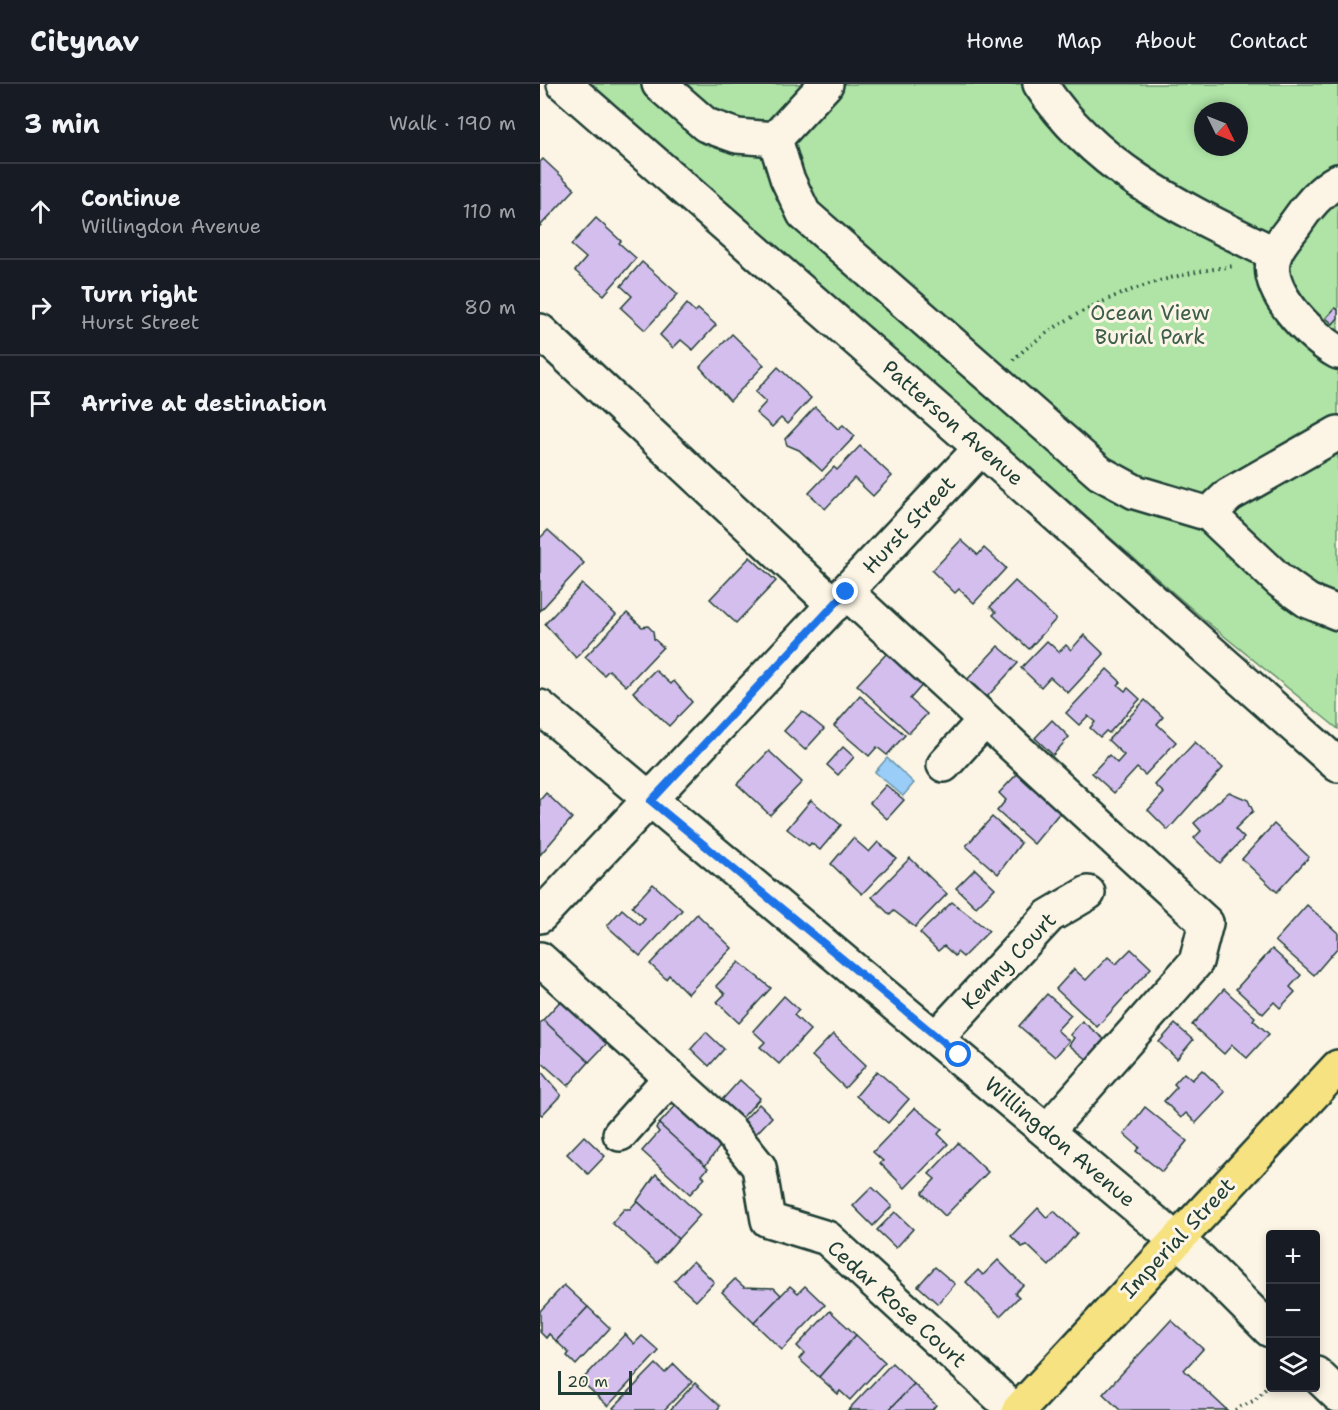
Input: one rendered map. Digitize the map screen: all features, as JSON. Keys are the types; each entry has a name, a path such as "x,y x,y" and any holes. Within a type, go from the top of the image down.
{"main road":[{"name":"Imperial Street","path":"1019,1410 1338,1067"}],"street":[{"name":"Patterson Avenue","path":"564,84 981,448 1338,765"},
{"path":"659,84 706,125 737,136 775,139"},
{"path":"775,139 826,84"},
{"path":"1040,84 1053,104 1086,138 1134,179 1171,203 1274,258"},
{"path":"775,139 787,178 804,214 1100,472 1135,492 1209,514 1280,581 1308,601 1338,613"},
{"path":"1338,181 1302,214 1274,258 1272,269 1286,304 1322,343 1338,352"},
{"path":"540,331 840,599 984,721 1206,923 1196,962 1047,1131"},
{"path":"1209,514 1229,495 1338,433"},
{"name":"Hurst Street","path":"540,916 651,801 981,448"},
{"name":"Willingdon Avenue","path":"540,707 937,1037 1176,1240 1266,1326"},
{"path":"944,765 984,721"},
{"name":"Kenny Court","path":"937,1037 1049,916 1088,893"},
{"path":"540,959 671,1077 620,1134"},
{"name":"Cedar Rose Court","path":"671,1077 730,1131 759,1167 768,1220 827,1238 1014,1410"},
{"path":"1320,1378 1338,1395"}],"path":[{"path":"993,379 1033,341 1089,309 1147,284 1209,269 1274,258"},
{"path":"1235,1410 1255,1400 1266,1388"}],"green space":[{"name":"Ocean View Burial Park","path":"590,84 1338,84 1338,729 1207,622"}],"water":[{"path":"887,758 914,783 903,796 875,772"}],"building":[{"path":"543,159 575,189 540,226 540,162"},
{"path":"596,218 636,258 604,295 575,271 586,258 571,245"},
{"path":"642,262 678,294 645,330 621,308 632,296 621,286"},
{"path":"687,304 695,312 698,309 716,325 693,350 681,340 673,348 660,335"},
{"path":"1335,308 1338,310 1338,318 1333,324 1326,318"},
{"path":"732,334 764,365 730,401 700,367"},
{"path":"778,367 811,398 787,424 781,418 772,427 756,413 766,402 755,392"},
{"path":"815,407 838,429 843,425 855,436 822,471 799,450 787,445 785,439"},
{"path":"860,446 892,476 873,496 854,478 825,509 809,493 834,467 837,470"},
{"path":"548,530 584,563 540,611 540,538"},
{"path":"961,540 978,555 984,548 1006,568 974,603 959,589 955,593 932,571"},
{"path":"750,557 776,581 736,623 710,599"},
{"path":"1015,581 1056,619 1029,649 993,615 996,612 990,607"},
{"path":"582,584 616,615 576,658 545,624"},
{"path":"627,613 642,627 648,626 653,631 654,639 663,647 626,686 609,670 604,675 585,657"},
{"path":"1084,635 1104,654 1068,693 1050,677 1041,687 1021,668 1047,641 1059,652 1066,645 1071,650"},
{"path":"998,646 1018,663 985,699 966,681"},
{"path":"889,651 924,683 910,699 927,714 909,733 857,685"},
{"path":"1107,669 1121,682 1118,685 1125,691 1128,688 1140,699 1109,733 1106,731 1100,737 1090,728 1095,722 1088,716 1079,725 1066,713"},
{"path":"655,670 671,684 674,681 692,702 669,726 633,692"},
{"path":"860,696 905,735 887,755 877,747 869,756 834,726"},
{"path":"1145,700 1163,717 1157,724 1176,742 1145,775 1137,768 1114,793 1092,773 1109,755 1117,763 1124,755 1108,740"},
{"path":"802,711 824,729 805,750 784,731"},
{"path":"1052,720 1069,737 1053,755 1035,738"},
{"path":"1195,742 1223,768 1168,830 1148,810 1164,793 1155,785"},
{"path":"843,747 854,757 838,775 827,765"},
{"path":"769,751 802,782 770,815 737,784"},
{"path":"1018,773 1061,811 1034,844 997,811 1006,800 999,793"},
{"path":"886,785 904,800 887,819 870,803"},
{"path":"1229,792 1248,800 1253,811 1235,829 1244,838 1220,863 1194,838 1201,831 1194,823"},
{"path":"546,793 572,818 540,855 540,800"},
{"path":"811,800 841,825 820,850 811,843 809,846 787,829"},
{"path":"992,817 1021,843 998,874 966,846"},
{"path":"1274,824 1309,857 1277,892 1242,859"},
{"path":"853,838 869,852 878,842 896,858 862,894 831,864"},
{"path":"910,858 947,894 915,927 894,911 890,915 872,897"},
{"path":"975,869 995,888 976,907 956,888"},
{"path":"653,884 682,910 640,956 607,926 622,909 640,925 645,919 632,907"},
{"path":"952,902 989,931 963,957 957,952 955,956 944,946 938,951 920,933"},
{"path":"1307,905 1338,933 1338,947 1314,975 1275,941"},
{"path":"697,914 732,948 688,994 669,975 666,979 650,964"},
{"path":"1131,949 1151,968 1097,1027 1056,989 1074,969 1086,980 1108,957 1116,964"},
{"path":"1272,949 1301,975 1290,987 1295,992 1280,1008 1274,1002 1263,1014 1236,989"},
{"path":"739,962 771,988 739,1023 717,1002 725,994 716,986"},
{"path":"1224,989 1255,1017 1253,1020 1269,1034 1247,1058 1232,1045 1224,1054 1192,1025"},
{"path":"1047,994 1071,1015 1057,1030 1069,1041 1055,1057 1019,1026"},
{"path":"784,996 799,1010 794,1015 810,1030 779,1064 760,1047 765,1042 753,1031"},
{"path":"564,997 611,1039 589,1062 543,1020"},
{"path":"543,1020 589,1062 568,1086 540,1061 540,1023"},
{"path":"1082,1021 1105,1040 1088,1060 1069,1045 1074,1038 1070,1035"},
{"path":"1175,1024 1193,1040 1177,1059 1159,1042"},
{"path":"706,1032 724,1049 709,1066 691,1049"},
{"path":"833,1034 866,1065 845,1088 812,1056"},
{"path":"540,1070 561,1095 542,1115 540,1114"},
{"path":"1202,1070 1225,1092 1196,1123 1186,1113 1181,1118 1164,1101 1177,1087 1174,1084 1184,1073 1192,1080"},
{"path":"877,1071 909,1099 888,1123 856,1096"},
{"path":"740,1080 760,1098 741,1119 721,1101"},
{"path":"680,1101 724,1141 705,1166 659,1124"},
{"path":"759,1104 772,1117 754,1136 741,1123"},
{"path":"1145,1107 1187,1141 1162,1172 1136,1151 1139,1147 1124,1134"},
{"path":"915,1108 942,1129 938,1134 948,1144 905,1188 880,1163 883,1161 873,1152"},
{"path":"659,1124 708,1168 702,1175 705,1178 690,1194 642,1151 659,1132 656,1128"},
{"path":"584,1136 605,1156 588,1174 567,1154"},
{"path":"958,1143 988,1172 945,1216 922,1193 935,1179 929,1174"},
{"path":"656,1174 700,1215 678,1239 637,1201"},
{"path":"872,1187 892,1206 873,1226 853,1206"},
{"path":"637,1201 678,1239 657,1263 612,1223 624,1209 630,1209"},
{"path":"1038,1208 1047,1218 1054,1211 1077,1233 1049,1266 1027,1245 1022,1247 1011,1236"},
{"path":"895,1212 913,1229 896,1248 877,1230"},
{"path":"998,1260 1023,1285 1015,1293 1019,1297 1000,1316 966,1282 978,1270 983,1275"},
{"path":"693,1261 714,1282 696,1301 674,1281"},
{"path":"935,1267 955,1284 938,1304 918,1286"},
{"path":"735,1279 744,1287 774,1288 781,1295 754,1323 722,1292"},
{"path":"564,1285 588,1307 556,1341 549,1334 546,1338 540,1332 540,1311"},
{"path":"790,1286 798,1293 805,1286 825,1305 782,1350 754,1323"},
{"path":"588,1307 610,1328 576,1365 567,1356 569,1353 556,1341"},
{"path":"830,1311 856,1335 819,1377 799,1359 804,1353 797,1346"},
{"path":"1171,1320 1203,1349 1184,1370 1227,1410 1120,1410 1103,1394"},
{"path":"625,1334 634,1344 642,1336 659,1351 608,1406 581,1381"},
{"path":"856,1335 885,1362 850,1400 840,1391 838,1394 819,1377"},
{"path":"892,1363 914,1384 889,1410 848,1410"},
{"path":"656,1364 665,1373 674,1364 692,1382 664,1410 616,1410 613,1408"},
{"path":"695,1383 720,1406 717,1410 670,1410"},
{"path":"914,1384 936,1405 932,1410 889,1410"}],"route":[{"path":"846,592 651,801 959,1055"}]}
